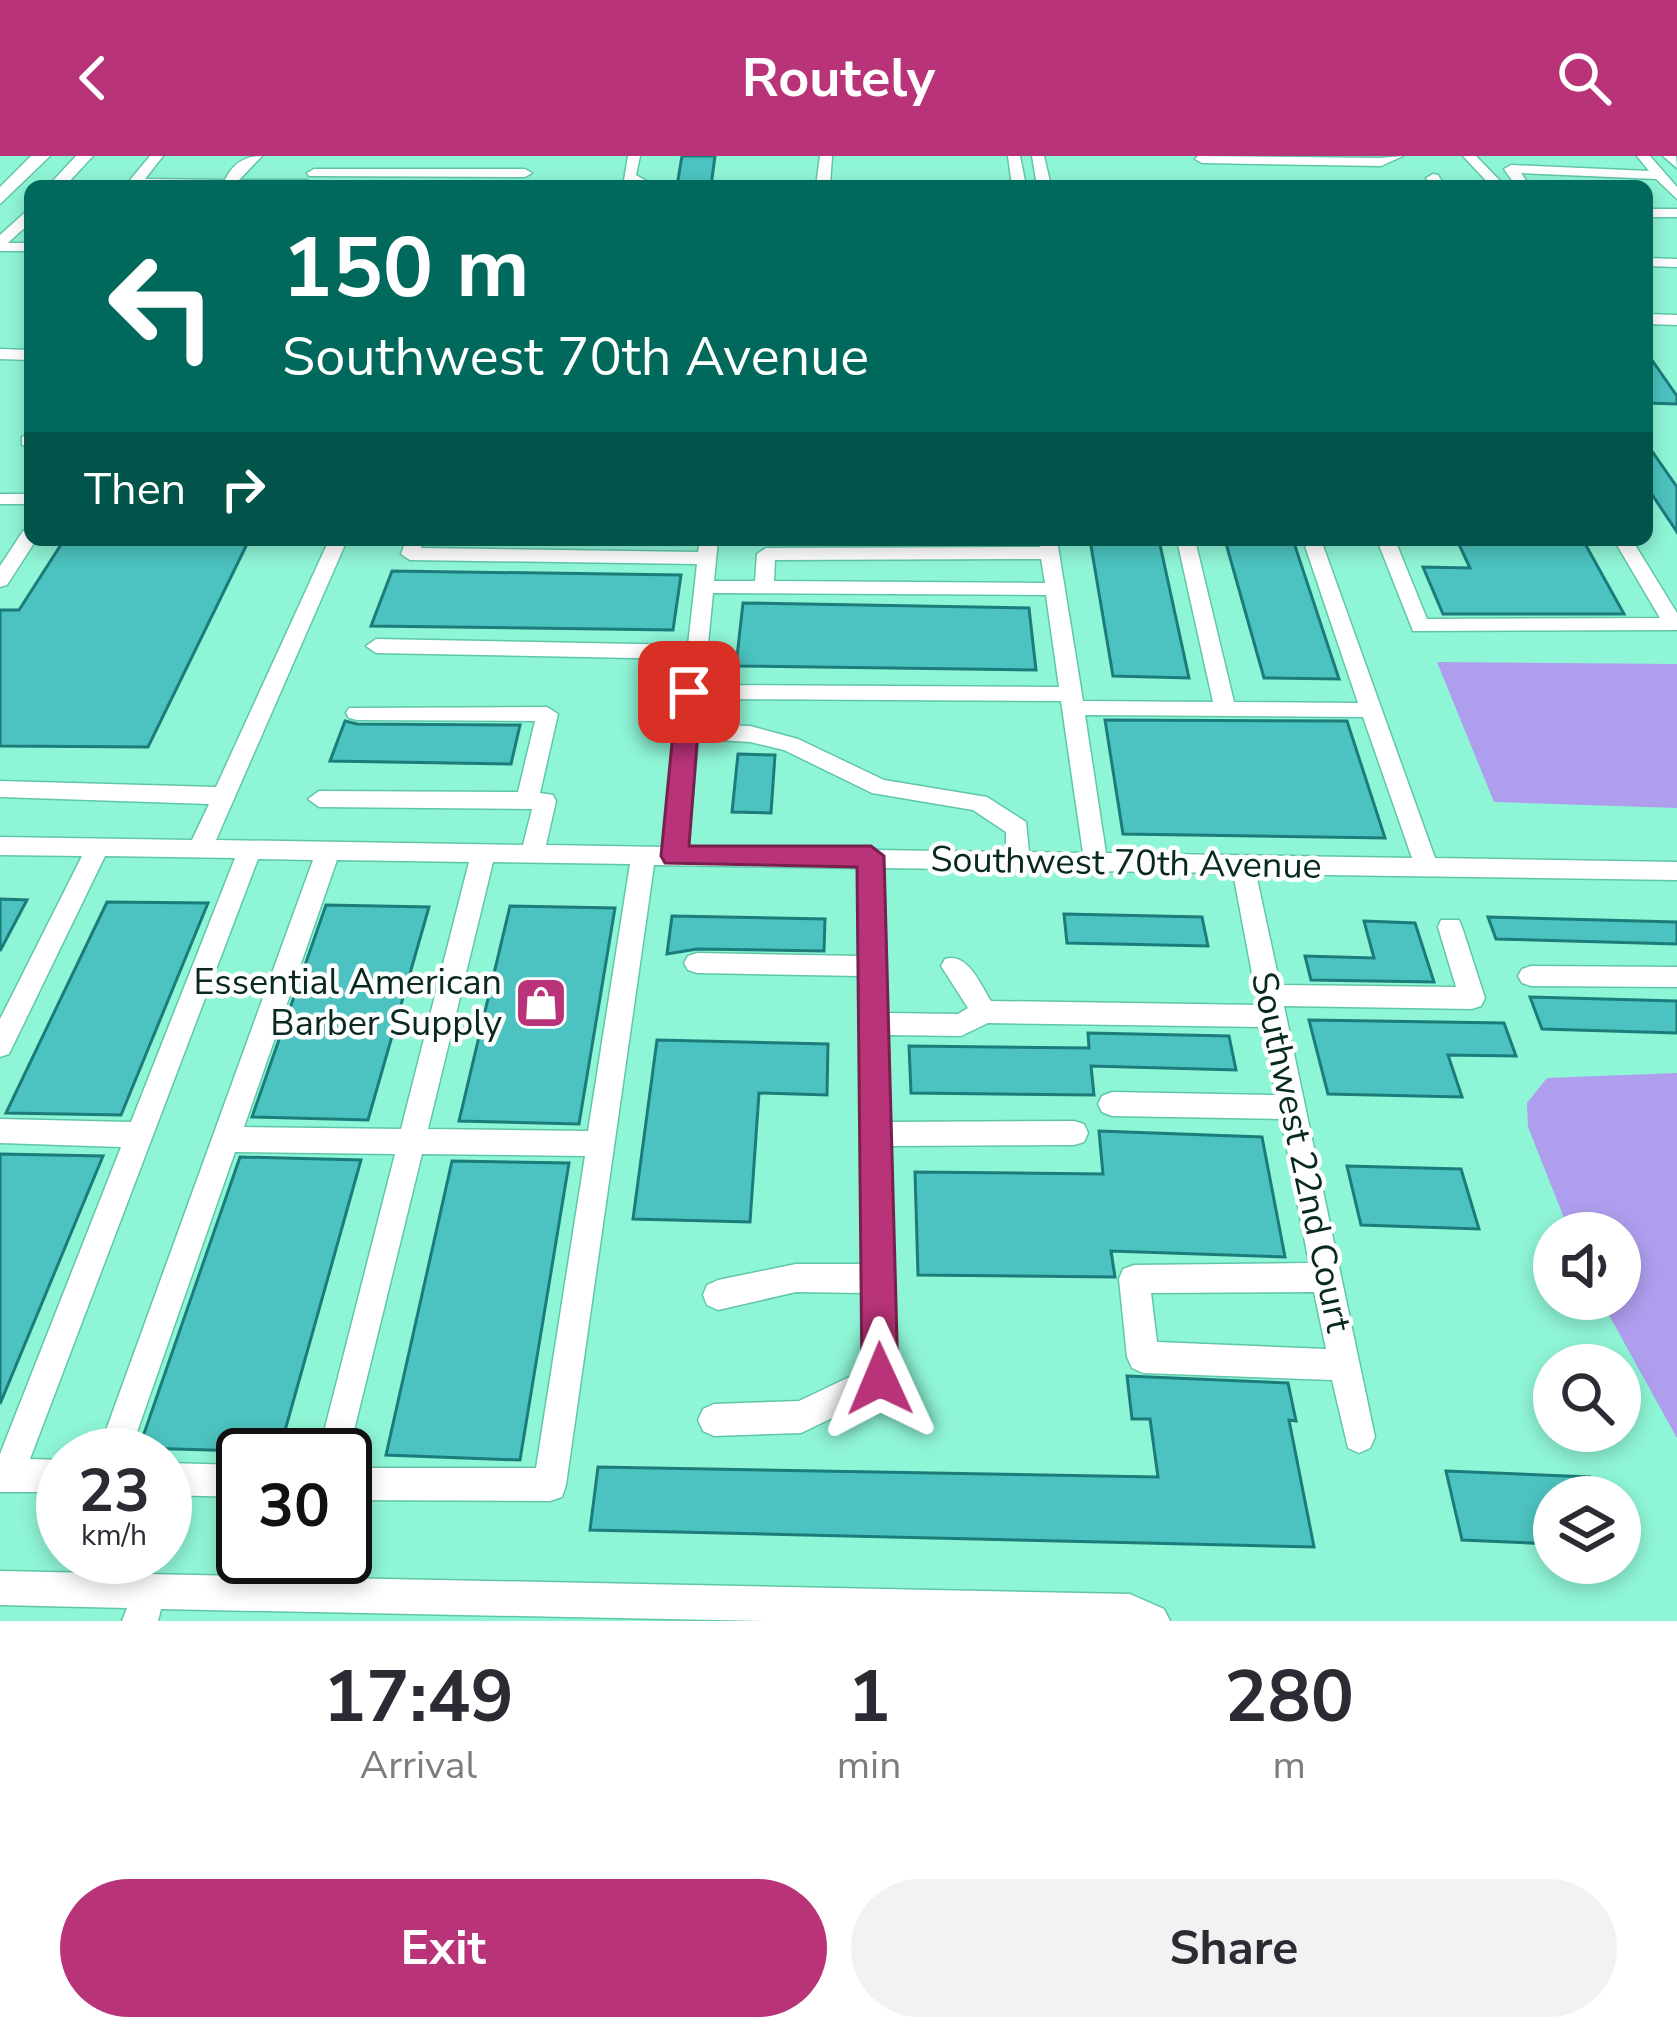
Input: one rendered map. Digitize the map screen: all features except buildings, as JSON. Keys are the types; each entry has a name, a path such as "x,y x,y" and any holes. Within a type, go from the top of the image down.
{"highway":[{"path":"0,198 41,156"}],"main road":[{"path":"62,180 85,156"},
{"path":"0,246 24,220"}],"street":[{"path":"137,180 157,156"},
{"path":"232,180 236,171 256,156"},
{"path":"1203,163 1381,162 1397,156"},
{"path":"1469,156 1492,180"},
{"path":"1643,156 1677,195"},
{"path":"327,157 532,157 523,180"},
{"path":"1519,180 1511,169 1622,180 1660,175"},
{"path":"0,580 24,544"},
{"path":"200,849 335,546"},
{"path":"413,546 410,554 706,549 675,856"},
{"path":"764,588 766,554 1049,546 1096,862"},
{"path":"1187,546 1225,710"},
{"path":"1314,546 1427,868"},
{"path":"1388,546 1420,626 1673,624 1627,546"},
{"path":"704,587 1056,589"},
{"path":"376,646 695,652"},
{"path":"689,692 1073,701 1225,710 1372,710"},
{"path":"357,713 547,714 526,801"},
{"path":"686,731 750,734 790,744 880,787 979,803 1010,818 1018,828 1017,860"},
{"path":"0,788 224,796"},
{"path":"319,800 545,800 532,854"},
{"name":"Southwest 70th Avenue","path":"0,846 1677,871"},
{"path":"0,1046 98,848"},
{"path":"36,1476 4,1475 250,850"},
{"path":"123,1428 328,851"},
{"path":"341,1428 483,853"},
{"path":"372,1484 550,1485 644,856"},
{"path":"714,1420 801,1417 880,1379 871,856"},
{"name":"Southwest 22nd Court","path":"1243,866 1359,1437"},
{"path":"874,1024 961,1024 984,1012 1472,998 1450,927"},
{"path":"697,963 872,966"},
{"path":"954,966 984,1012"},
{"path":"1531,976 1677,976"},
{"path":"1112,1104 1292,1107"},
{"path":"0,1131 140,1135"},
{"path":"876,1134 1074,1133"},
{"path":"225,1139 601,1144"},
{"path":"1327,1277 1134,1279 1144,1357 1345,1365"},
{"path":"718,1295 796,1278 878,1279"},
{"path":"0,1588 144,1606 1130,1611 1152,1621"}],"shaded area":[{"path":"1437,662 1677,664 1677,808 1494,802"},
{"path":"1677,1073 1677,1438 1641,1373 1641,1344 1625,1344 1612,1320 1641,1320 1641,1212 1562,1212 1528,1127 1527,1103 1547,1078"}],"place":[{"name":"Essential American Barber Supply","path":"541,1003"}],"route":[{"path":"689,692 675,856 871,856 880,1379"}]}
